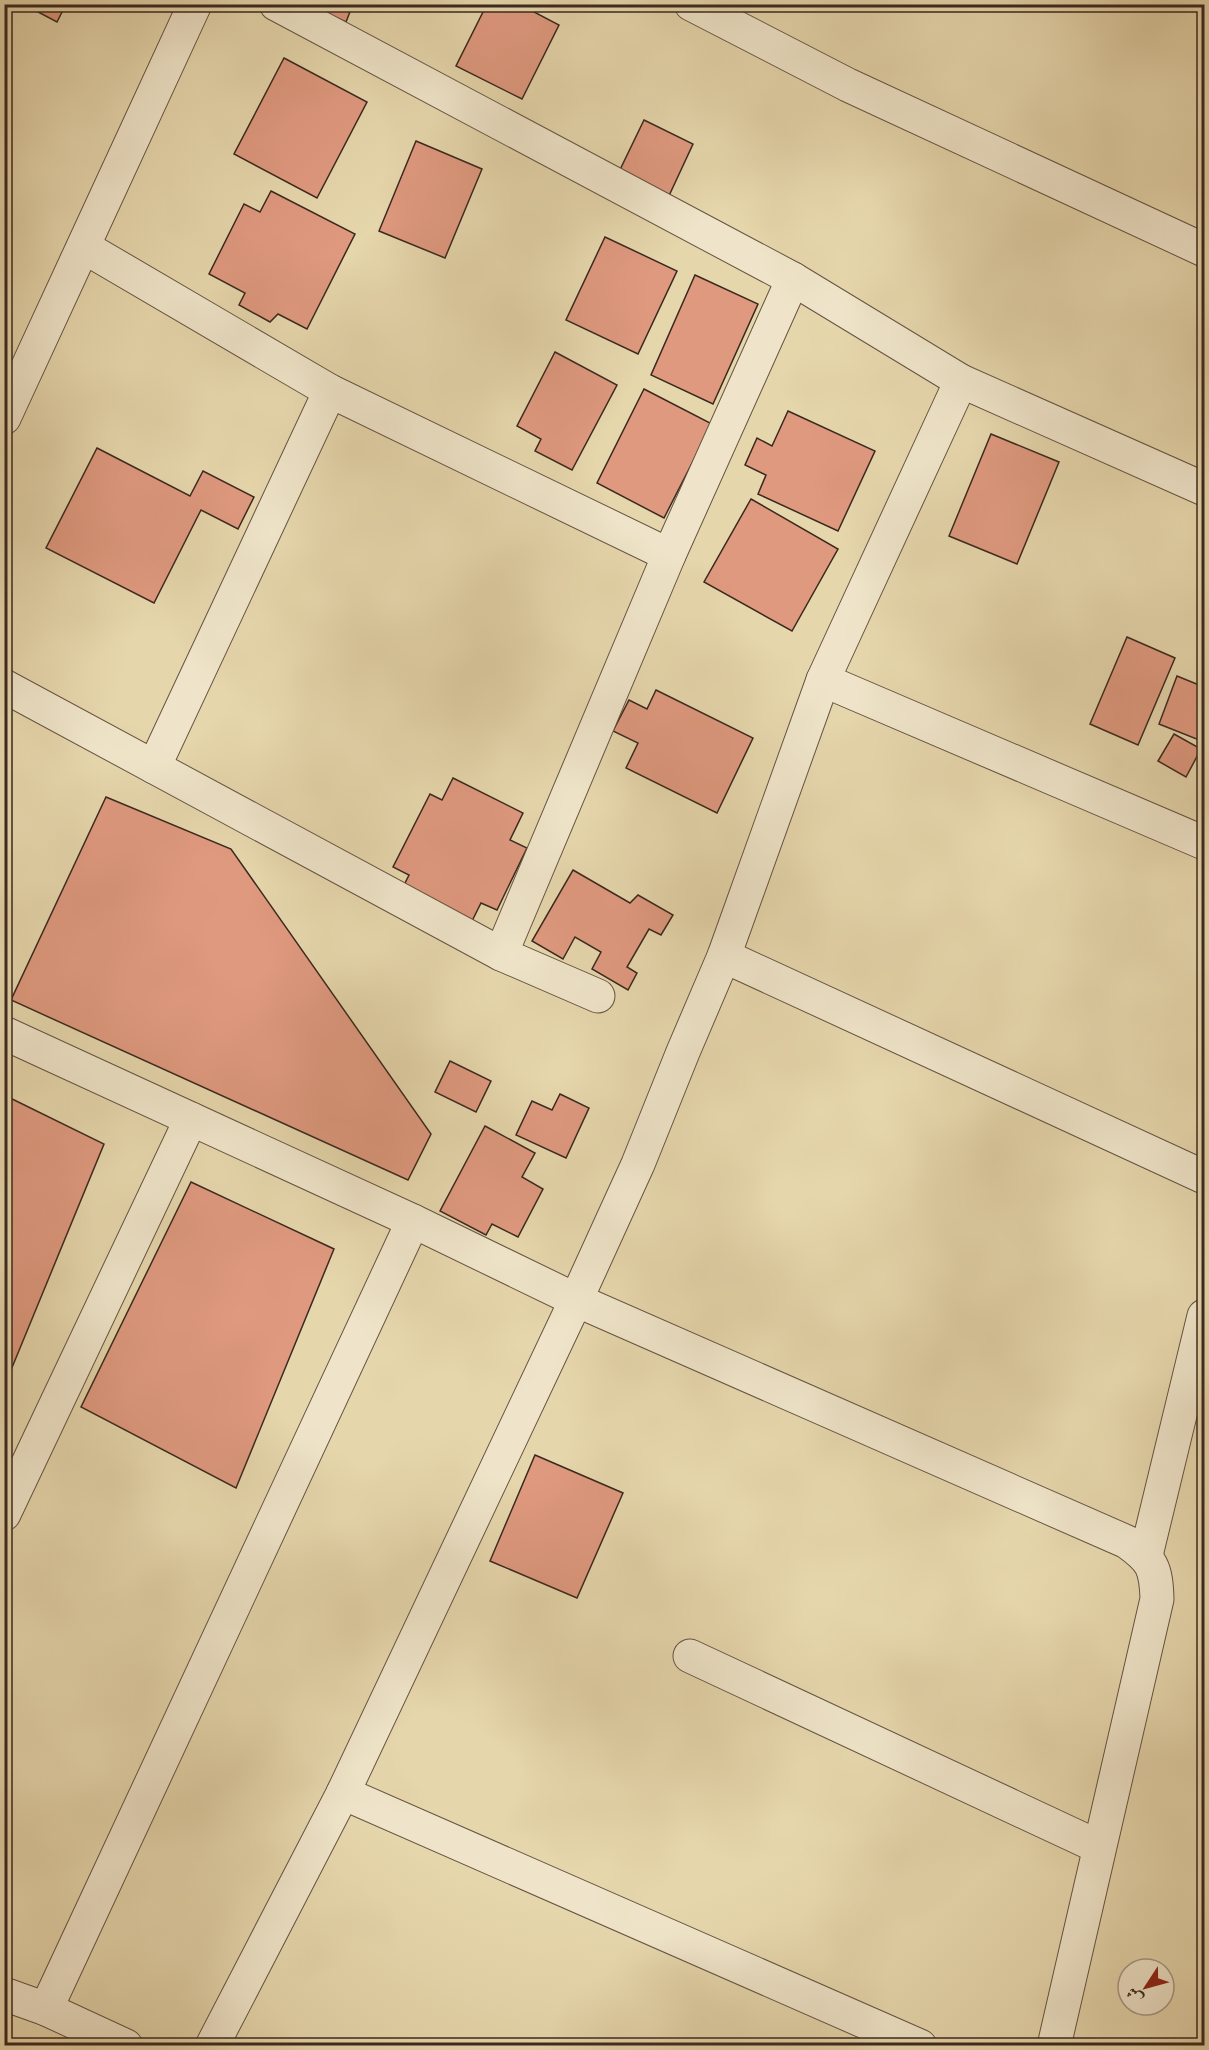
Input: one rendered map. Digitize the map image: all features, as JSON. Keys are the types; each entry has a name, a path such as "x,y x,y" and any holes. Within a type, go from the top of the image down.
{"street":[{"path":"4,418 195,4"},
{"path":"276,4 793,279 961,381 1204,489"},
{"path":"691,4 848,85 1204,250"},
{"path":"84,247 330,391 669,555"},
{"path":"501,954 669,555 793,279"},
{"path":"212,2046 343,1793 638,1164 682,1052 724,956 823,680 961,381"},
{"path":"154,767 330,391"},
{"path":"823,680 1204,843"},
{"path":"4,686 501,954 598,996"},
{"path":"724,956 1204,1177"},
{"path":"4,1033 413,1221 576,1300 1127,1542 1146,1556 1156,1576 1157,1599 1054,2046"},
{"path":"4,1514 191,1119"},
{"path":"46,2009 413,1221"},
{"path":"1146,1556 1204,1316"},
{"path":"690,1656 1099,1847"},
{"path":"343,1793 920,2046"},
{"path":"4,1994 46,2009 126,2046"}],"building":[{"path":"23,4 66,4 57,22"},
{"path":"305,4 353,4 346,22"},
{"path":"487,4 519,4 559,25 522,99 456,66"},
{"path":"284,58 367,102 317,198 234,154"},
{"path":"644,120 693,144 667,200 617,176"},
{"path":"416,141 482,169 445,258 379,231"},
{"path":"271,191 355,234 307,329 278,314 270,322 239,305 245,293 209,274 244,204 260,212"},
{"path":"605,237 677,271 638,354 566,320"},
{"path":"695,275 758,304 713,404 651,375"},
{"path":"555,352 617,385 572,470 535,451 541,439 517,426"},
{"path":"644,389 712,424 664,518 597,483"},
{"path":"788,411 875,451 838,531 758,494 766,475 745,465 757,438 772,446"},
{"path":"991,434 1059,462 1017,564 949,536"},
{"path":"97,448 190,496 203,471 254,497 238,529 201,510 154,603 46,548"},
{"path":"751,499 838,549 792,631 704,582"},
{"path":"1127,637 1175,658 1138,745 1090,724"},
{"path":"1177,676 1204,687 1204,742 1159,724"},
{"path":"656,690 753,738 717,813 626,768 638,743 613,731 629,700 647,709"},
{"path":"1174,734 1201,749 1186,777 1158,761"},
{"path":"453,778 523,813 510,840 527,848 497,910 481,903 472,921 403,887 409,875 393,867 430,794 442,800"},
{"path":"106,797 231,849 431,1134 408,1180 11,1000"},
{"path":"573,870 630,903 638,895 673,915 661,935 649,929 627,967 637,973 628,990 592,969 601,952 575,937 563,959 532,941"},
{"path":"450,1061 491,1081 476,1112 435,1092"},
{"path":"560,1094 589,1108 566,1158 516,1135 532,1101 552,1110"},
{"path":"4,1095 104,1144 4,1387"},
{"path":"485,1126 535,1153 522,1177 543,1189 518,1237 492,1224 486,1235 440,1211"},
{"path":"191,1182 334,1249 236,1488 81,1407"},
{"path":"535,1455 623,1493 577,1598 490,1561"}]}
